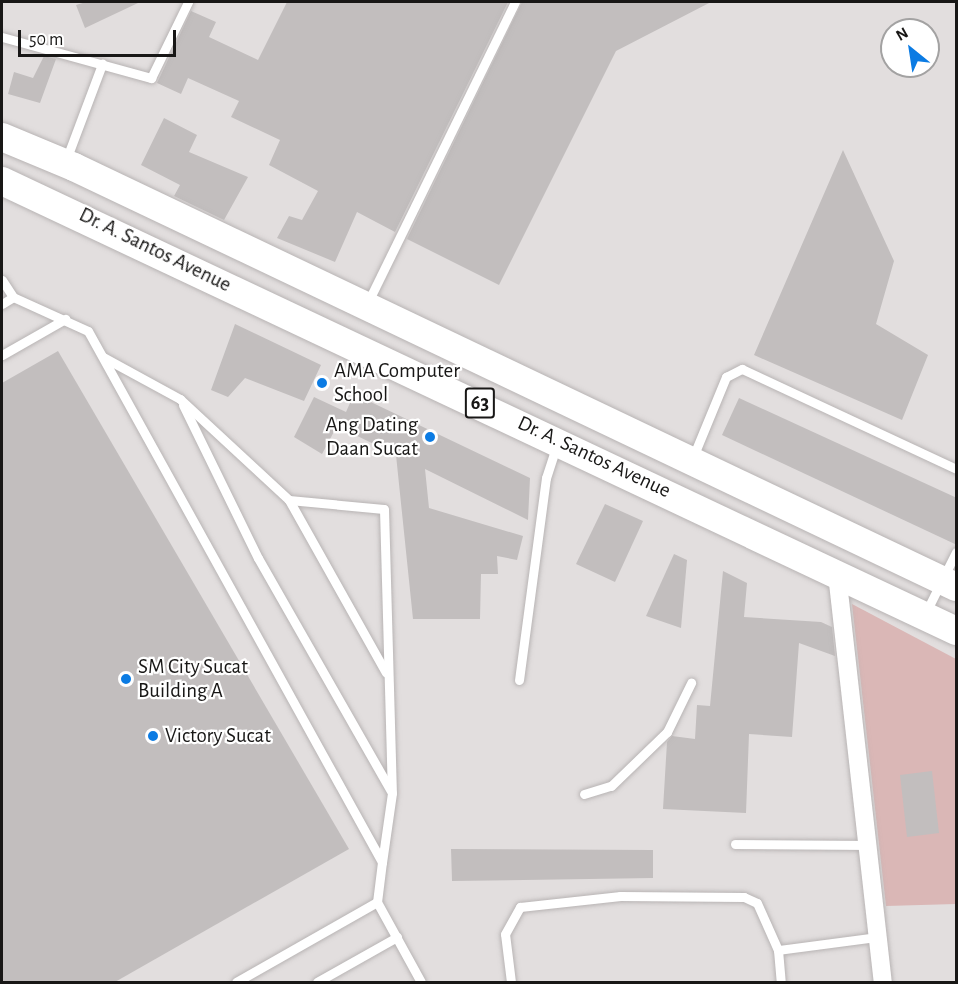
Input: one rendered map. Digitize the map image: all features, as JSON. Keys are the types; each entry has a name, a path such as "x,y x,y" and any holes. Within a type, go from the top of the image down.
{"main road":[{"name":"Dr. A. Santos Avenue","path":"2,137 65,162 659,447 949,583"},
{"name":"Dr. A. Santos Avenue","path":"2,181 640,479 957,632"},
{"path":"360,348 372,309"},
{"path":"640,479 659,447"}],"street":[{"path":"837,574 883,982"}],"lane":[{"path":"2,38 152,78 188,2"},
{"path":"372,309 515,2"},
{"path":"65,162 102,64"},
{"path":"2,280 13,297 88,331 382,862"},
{"path":"2,304 13,297"},
{"path":"2,355 65,319"},
{"path":"103,357 180,399 290,500 388,675"},
{"path":"691,462 726,378 742,369 957,469"},
{"path":"180,399 258,558 392,793"},
{"path":"519,680 546,478 558,441"},
{"path":"290,500 384,509 392,793 377,902 421,982"},
{"path":"924,616 949,583 957,552"},
{"path":"584,794 611,786 667,732 691,683"},
{"path":"735,844 867,845"},
{"path":"511,982 504,934 508,920 520,907 620,896 744,897 767,916 778,950 781,982"},
{"path":"236,982 377,902"},
{"path":"317,982 397,937"},
{"path":"778,950 877,937"}],"shaded area":[{"path":"852,604 956,659 956,904 886,906"}],"building":[{"path":"86,2 138,3 85,28 76,5"},
{"path":"287,2 508,2 395,232 357,212 335,262 277,238 289,216 302,220 318,191 269,165 280,140 231,117 239,101 188,78 181,94 157,83 191,11 216,22 209,37 258,60"},
{"path":"522,2 711,2 616,51 499,285 407,239"},
{"path":"44,56 56,59 40,103 8,94 14,72 33,78"},
{"path":"164,118 197,135 189,152 248,177 224,220 174,196 180,185 141,165"},
{"path":"843,150 894,261 876,324 928,355 902,420 754,355"},
{"path":"235,324 321,365 304,401 245,378 228,397 211,390"},
{"name":"SM City Sucat Building A","path":"58,351 349,849 115,982 2,982 2,383"},
{"path":"354,394 530,478 528,520 425,469 429,508 523,536 517,560 497,556 498,574 481,574 480,619 413,619 396,455 337,426 322,454 294,437 314,397 346,412"},
{"path":"739,398 957,498 957,545 722,435"},
{"path":"605,504 643,521 615,582 576,564"},
{"path":"674,554 687,560 681,628 646,616"},
{"path":"723,571 747,583 744,617 821,622 832,627 835,656 799,643 792,737 749,734 746,813 663,809 667,742 672,736 695,739 697,705 710,706"},
{"path":"932,771 939,833 907,837 900,775"},
{"path":"451,849 653,850 653,878 452,881"}],"place":[{"name":"AMA Computer School","path":"322,383"},
{"name":"Ang Dating Daan Sucat","path":"430,437"},
{"name":"SM City Sucat Building A","path":"126,679"},
{"name":"Victory Sucat","path":"153,736"}]}
